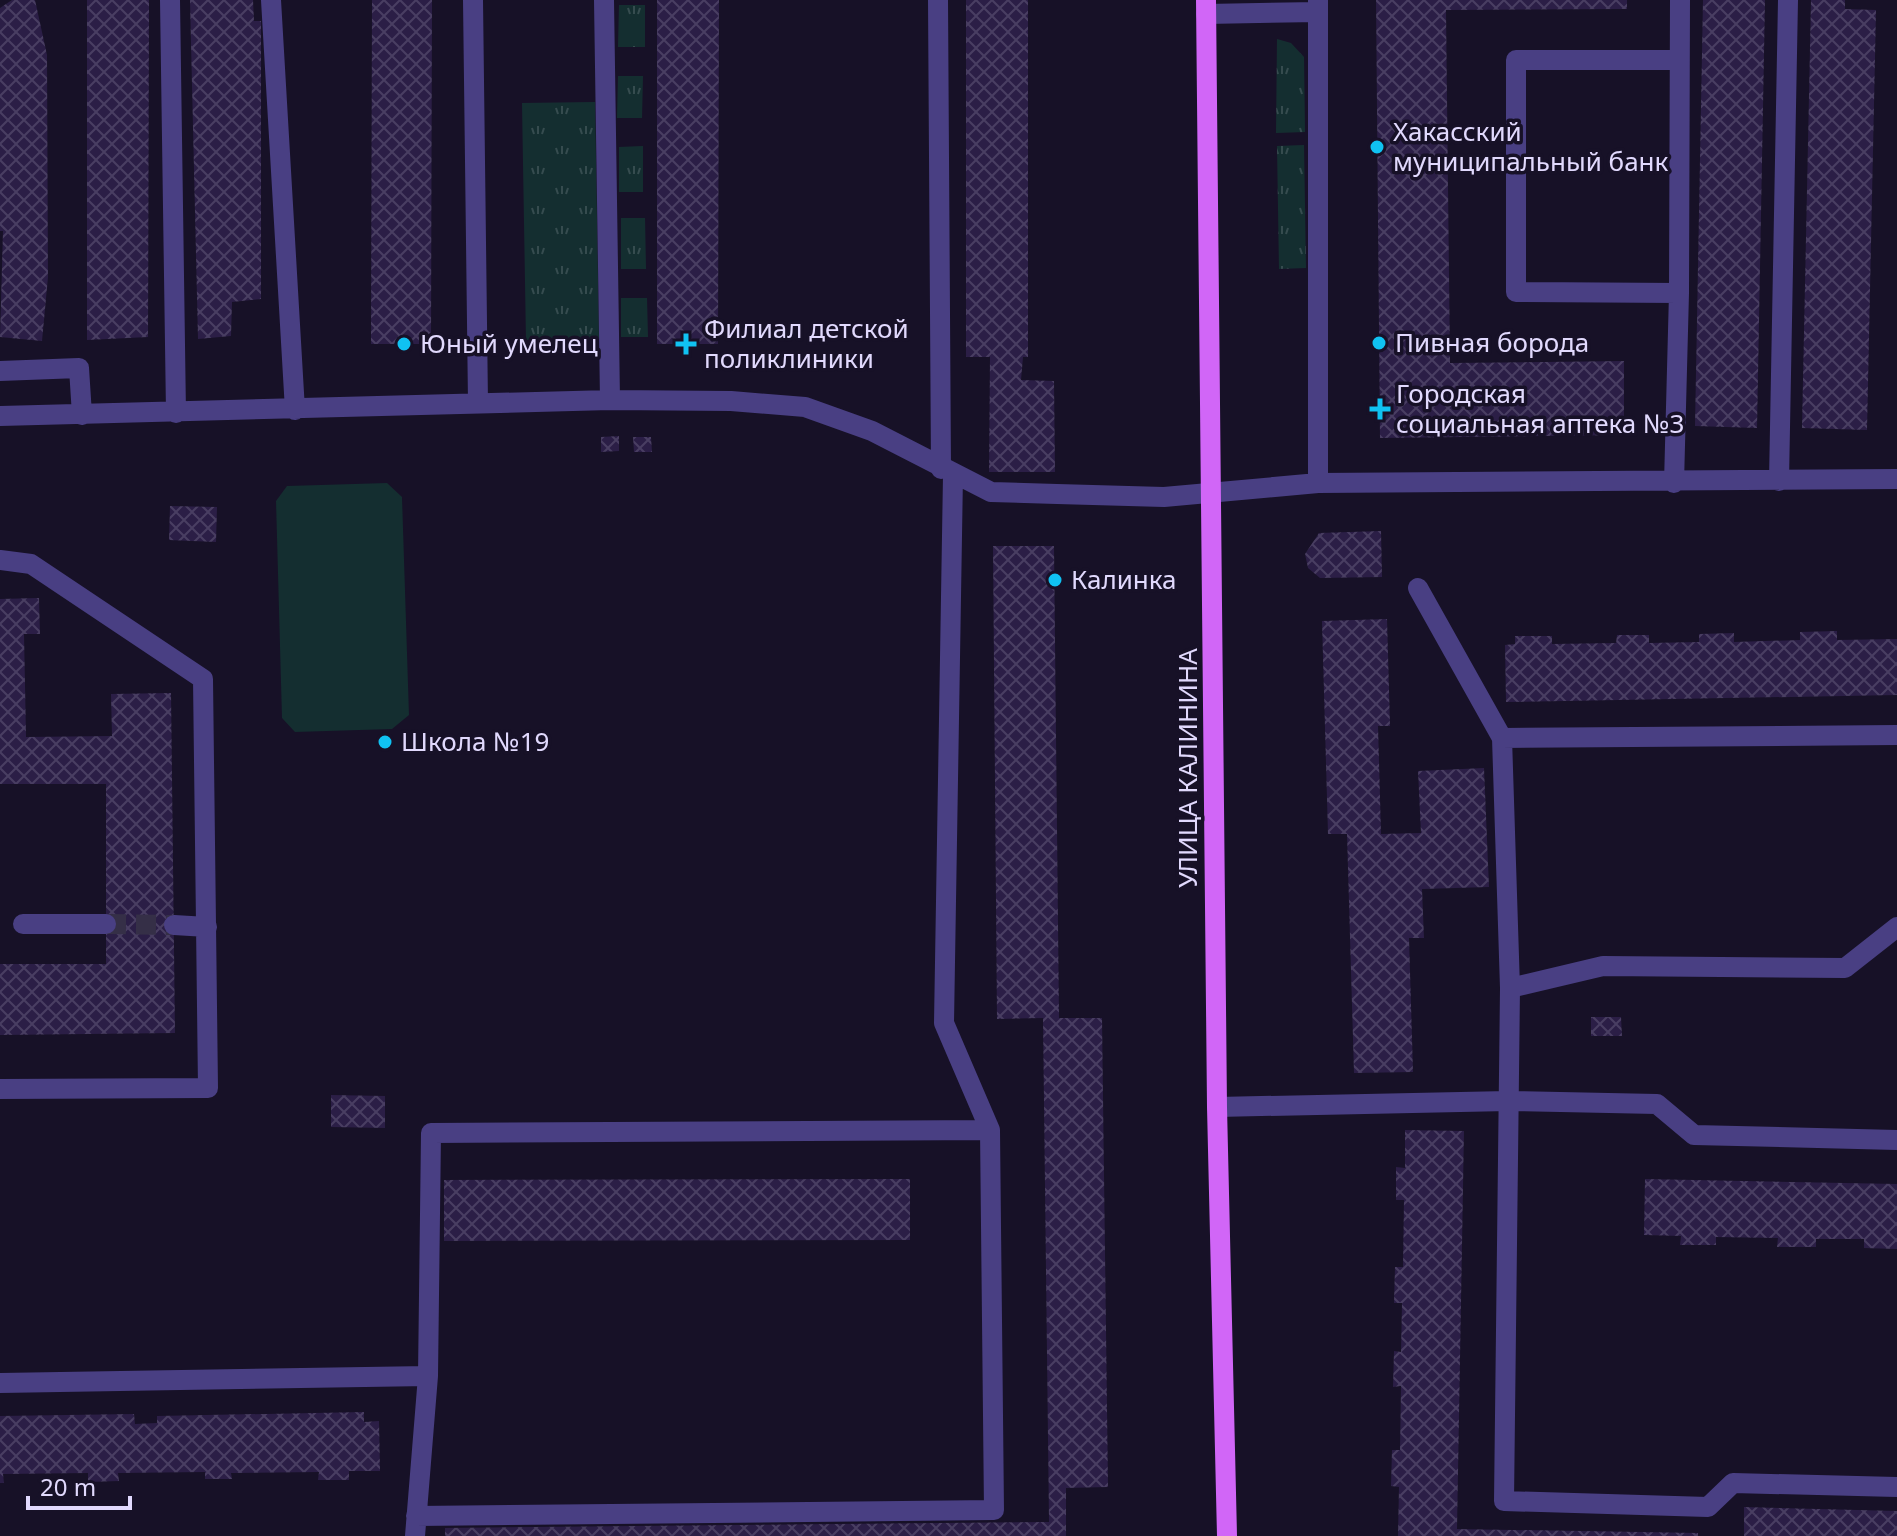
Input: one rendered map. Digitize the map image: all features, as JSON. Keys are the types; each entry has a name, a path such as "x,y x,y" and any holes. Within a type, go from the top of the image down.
{"main road":[{"name":"УЛИЦА КАЛИНИНА","path":"1206,7 1217,1107 1227,1536"}],"street":[{"path":"170,0 176,413"},
{"path":"271,0 295,410"},
{"path":"473,0 478,403"},
{"path":"604,0 610,400"},
{"path":"938,0 947,472 944,1023 990,1130 994,1510 416,1526 428,1376 431,1133 990,1130"},
{"path":"1674,483 1679,293 1680,0"},
{"path":"1779,481 1788,0"},
{"path":"1206,7 1318,6 1318,483"},
{"path":"1679,60 1516,60 1516,292 1679,293"},
{"path":"0,371 79,368 82,415"},
{"path":"0,416 610,400 731,401 805,407 872,431 991,492 1212,494 1318,483 1674,483 1897,479"},
{"path":"0,560 31,564 203,679 208,1088 0,1089"},
{"path":"1418,588 1502,738 1510,988 1504,1501 1708,1507 1733,1483 1897,1487"},
{"path":"1502,738 1897,735"},
{"path":"23,924 106,924"},
{"path":"174,925 207,927"},
{"path":"1510,988 1603,966 1845,968 1897,927"},
{"path":"1217,1107 1508,1101 1657,1104 1694,1135 1897,1140"},
{"path":"0,1383 428,1376"}],"green space":[{"path":"619,5 645,5 645,47 618,47"},
{"path":"1277,39 1291,43 1304,57 1305,132 1276,133"},
{"path":"618,76 643,76 642,118 617,118"},
{"path":"595,102 599,339 526,340 522,103"},
{"path":"1304,145 1306,268 1279,269 1277,146"},
{"path":"643,146 643,192 619,192 619,147"},
{"path":"621,218 645,218 646,269 621,269"},
{"path":"621,298 647,298 648,337 621,337"},
{"path":"387,483 402,497 409,715 392,729 295,732 282,718 276,501 287,486"}],"building":[{"path":"12,0 35,0 47,55 48,277 42,341 0,337 3,231 0,231 0,8"},
{"path":"87,0 149,0 148,337 87,340"},
{"path":"190,0 253,0 254,21 261,21 261,299 232,302 231,336 198,339"},
{"path":"372,0 432,0 431,344 371,344"},
{"path":"657,0 719,0 718,344 657,344"},
{"path":"966,0 1028,0 1028,357 1023,357 1021,380 1054,381 1055,472 989,472 990,357 966,357"},
{"path":"1376,0 1627,0 1627,9 1446,10 1450,363 1624,361 1624,435 1380,438"},
{"path":"1703,0 1765,0 1757,428 1695,426"},
{"path":"1811,0 1845,0 1845,9 1876,10 1867,430 1802,428"},
{"path":"619,436 619,451 601,452 601,437"},
{"path":"633,437 651,437 652,452 634,452"},
{"path":"170,506 217,507 216,542 169,540"},
{"path":"1381,531 1382,577 1320,578 1308,568 1305,554 1319,533"},
{"path":"993,546 1054,546 1059,1018 1102,1018 1108,1487 1066,1488 1066,1536 445,1536 445,1528 1049,1522 1043,1018 997,1019"},
{"path":"39,598 40,634 24,634 26,737 112,736 111,694 171,693 175,1033 0,1035 0,964 106,964 106,784 0,784 0,599"},
{"path":"1387,619 1390,726 1378,726 1381,834 1421,833 1418,771 1484,768 1489,887 1422,889 1424,938 1409,938 1413,1072 1354,1073 1347,834 1328,834 1322,621"},
{"path":"1837,631 1837,640 1897,639 1897,695 1506,702 1505,645 1515,644 1515,636 1552,636 1552,644 1616,643 1617,635 1649,635 1649,643 1699,642 1699,634 1734,633 1734,642 1800,640 1800,632"},
{"path":"1591,1017 1621,1017 1622,1036 1591,1036"},
{"path":"331,1095 385,1096 385,1128 331,1127"},
{"path":"1405,1130 1464,1131 1457,1529 1698,1533 1698,1536 1398,1536 1399,1487 1391,1486 1392,1450 1400,1450 1401,1386 1393,1387 1394,1351 1401,1352 1402,1303 1394,1303 1395,1267 1403,1267 1404,1200 1396,1200 1396,1167 1405,1168"},
{"path":"910,1179 910,1240 444,1241 444,1180"},
{"path":"1645,1179 1897,1184 1897,1249 1864,1248 1864,1239 1816,1239 1816,1247 1777,1247 1778,1238 1716,1237 1716,1245 1680,1245 1681,1236 1644,1235"},
{"path":"364,1412 364,1422 379,1421 380,1471 349,1471 349,1480 318,1480 319,1472 231,1473 232,1479 205,1479 205,1472 118,1473 119,1481 88,1482 88,1473 3,1474 4,1483 0,1483 0,1416 134,1414 135,1424 157,1423 157,1416"},
{"path":"1744,1507 1897,1511 1897,1536 1744,1536"}],"tunnel":[{"path":"106,924 174,925"}],"place":[{"name":"Хакасский муниципальный банк","path":"1377,147"},
{"name":"Пивная борода","path":"1379,343"},
{"name":"Юный умелец","path":"404,344"},
{"name":"Филиал детской поликлиники","path":"686,344"},
{"name":"Городская социальная аптека №3","path":"1380,409"},
{"name":"Калинка","path":"1055,580"},
{"name":"Школа №19","path":"385,742"}]}
